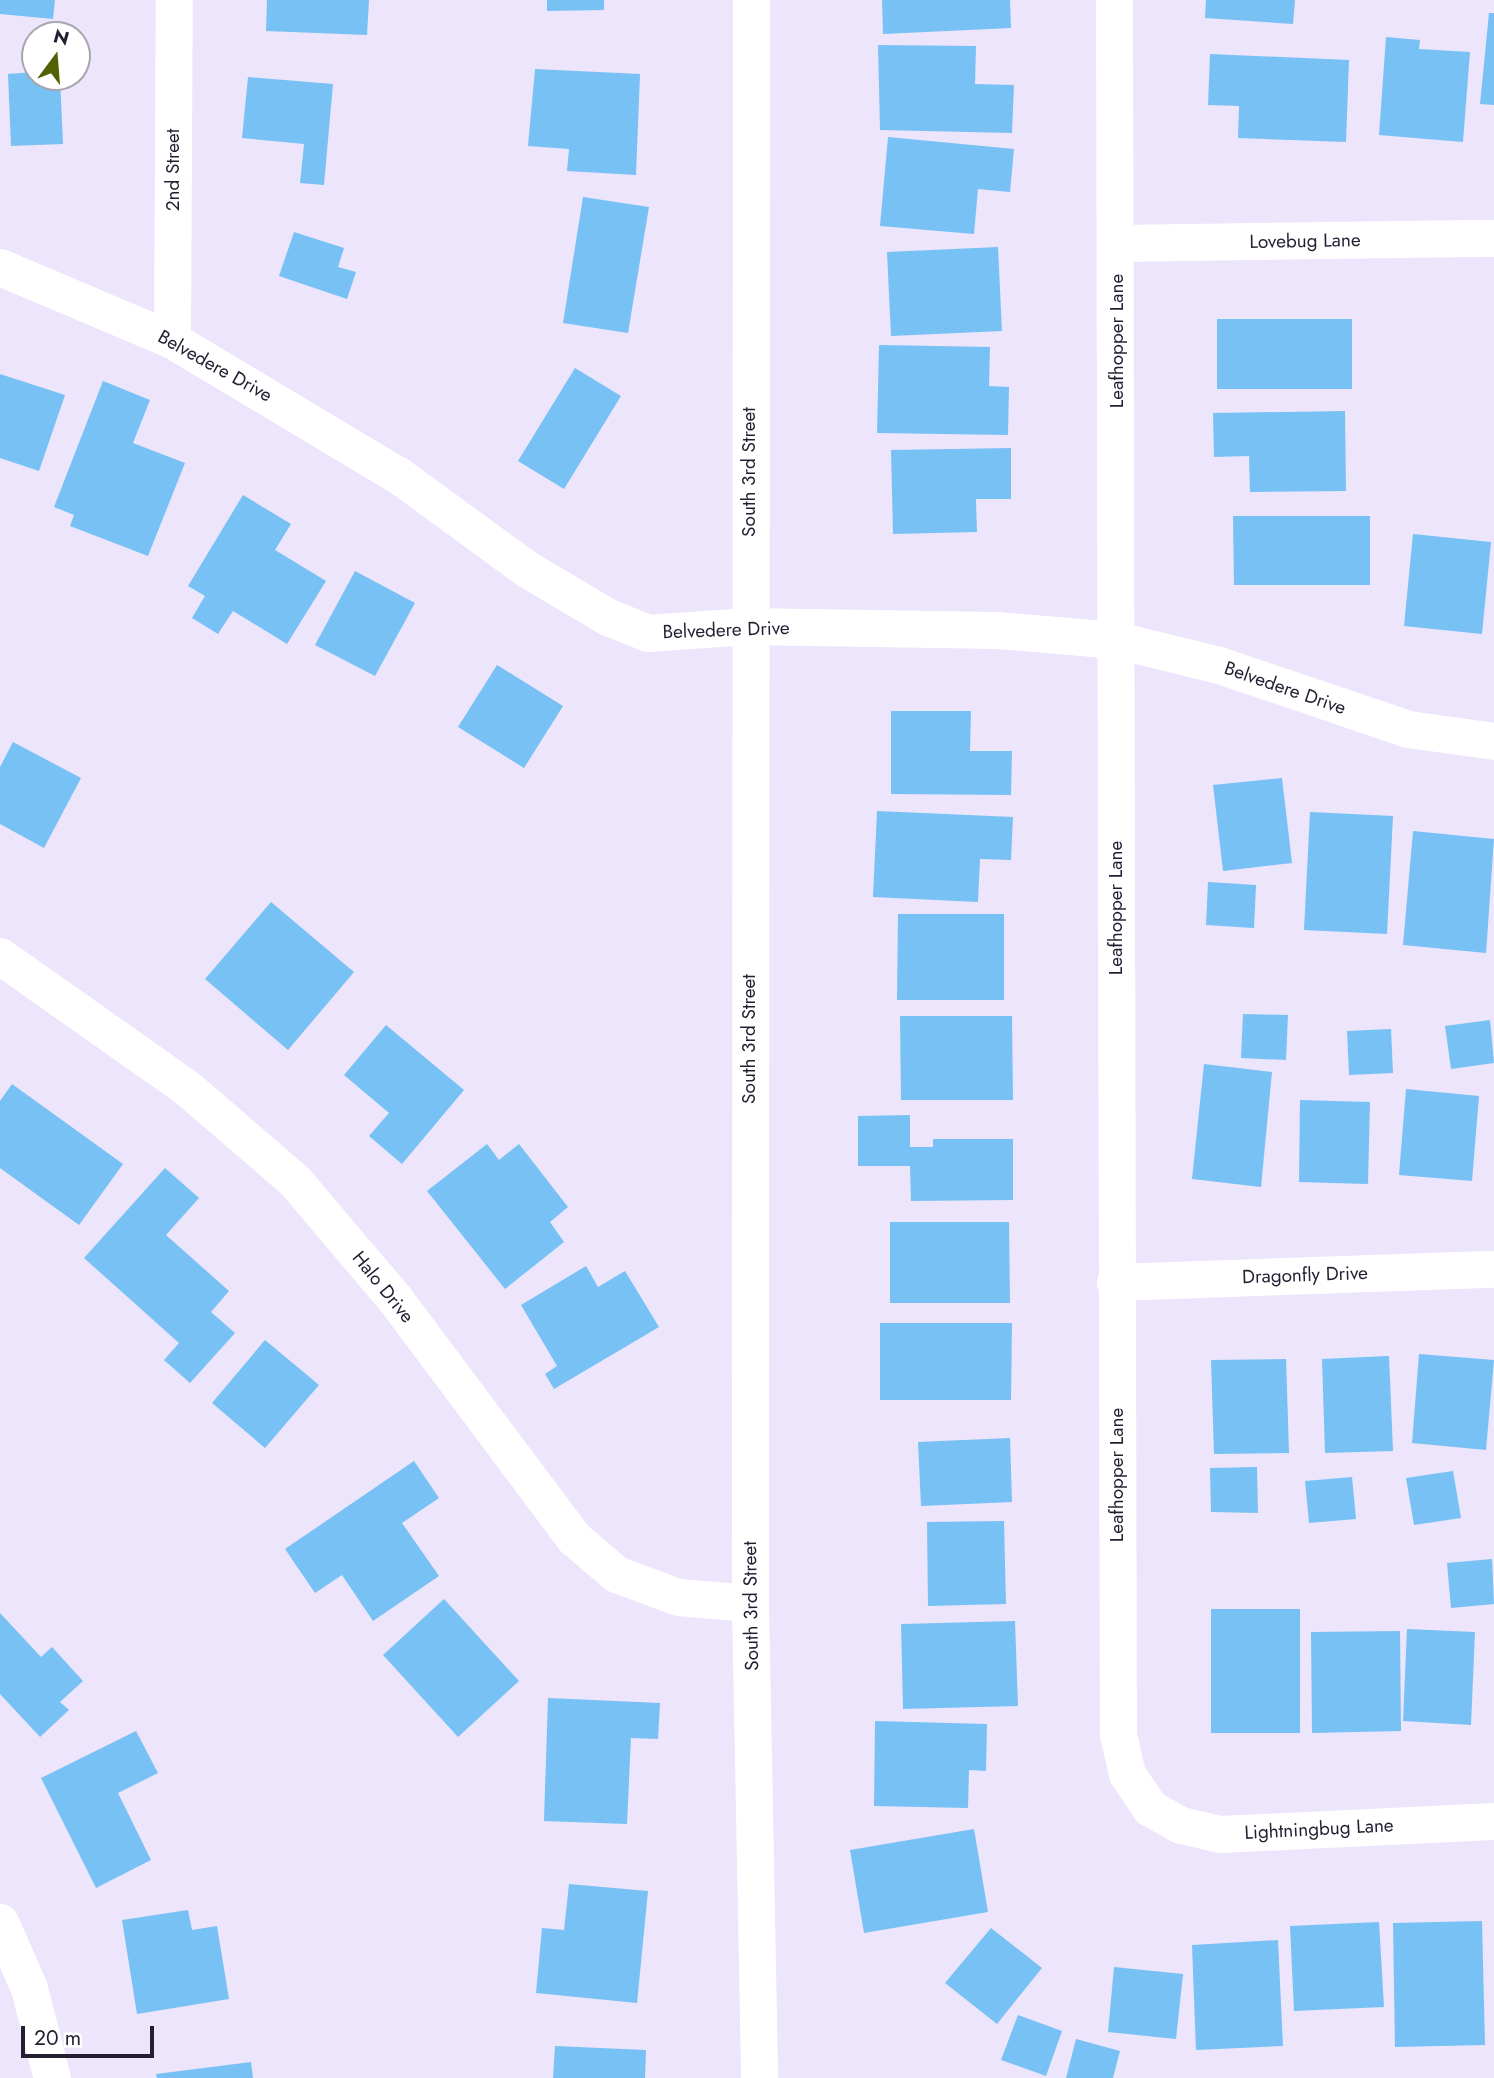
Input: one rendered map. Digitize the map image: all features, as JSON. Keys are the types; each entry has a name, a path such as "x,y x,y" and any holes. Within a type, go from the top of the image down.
{"street":[{"name":"2nd Street","path":"172,340 174,0"},
{"name":"South 3rd Street","path":"751,0 748,626 750,1603 759,2078"},
{"name":"Leafhopper Lane","path":"1114,0 1118,1734 1126,1774 1150,1808"},
{"name":"Lovebug Lane","path":"1116,243 1494,238"},
{"name":"Belvedere Drive","path":"0,267 172,340 374,461 608,617 649,633 748,626 997,630 1117,640 1219,665 1408,729 1494,741"},
{"name":"Halo Drive","path":"0,956 187,1088 294,1180 395,1299 573,1538 616,1574 678,1597 750,1603"},
{"name":"Dragonfly Drive","path":"1115,1282 1494,1269"},
{"name":"Lightningbug Lane","path":"1150,1808 1181,1825 1220,1834 1494,1821"},
{"path":"0,1922 29,1988 52,2078"}],"building":[{"path":"0,0 55,0 53,19 0,14"},
{"path":"267,0 369,0 367,35 266,31"},
{"path":"547,0 604,0 604,10 547,11"},
{"path":"882,0 1010,0 1011,28 883,34"},
{"path":"1206,0 1295,0 1293,24 1205,18"},
{"path":"1489,13 1494,13 1494,105 1480,104"},
{"path":"1386,37 1420,40 1419,49 1470,52 1463,142 1379,135"},
{"path":"878,45 976,46 975,84 1014,85 1012,133 880,130"},
{"path":"1210,54 1349,60 1346,142 1238,138 1239,106 1208,105"},
{"path":"535,69 640,74 636,175 567,171 569,149 528,146"},
{"path":"21,73 21,91 61,91 63,144 11,146 8,74"},
{"path":"248,77 333,84 324,185 300,183 304,144 242,138"},
{"path":"888,137 1014,149 1010,192 978,189 974,234 880,226"},
{"path":"583,197 649,207 628,333 563,323"},
{"path":"294,232 344,248 338,267 356,272 347,299 279,276"},
{"path":"998,247 1002,331 891,336 887,252"},
{"path":"1217,319 1352,319 1352,389 1217,389"},
{"path":"879,345 990,347 989,386 1009,387 1008,435 877,433"},
{"path":"575,368 621,396 564,489 518,461"},
{"path":"0,374 65,395 39,471 0,458"},
{"path":"103,381 150,400 133,443 185,463 148,556 70,526 74,515 54,507"},
{"path":"1345,411 1346,491 1250,492 1249,456 1214,457 1213,413"},
{"path":"1011,448 1011,499 976,499 977,532 893,534 891,450"},
{"path":"243,495 291,524 275,550 326,581 287,644 233,611 218,634 192,618 205,596 188,586"},
{"path":"1233,516 1370,516 1370,585 1234,585"},
{"path":"1413,534 1491,542 1482,634 1404,626"},
{"path":"355,571 415,603 375,676 315,645"},
{"path":"497,665 563,706 524,768 458,727"},
{"path":"891,711 971,711 970,751 1012,751 1011,795 891,794"},
{"path":"13,742 81,778 44,848 0,824 0,767"},
{"path":"1282,778 1292,863 1223,871 1213,785"},
{"path":"877,811 1013,817 1011,860 980,859 978,902 873,897"},
{"path":"1310,812 1393,816 1387,934 1304,930"},
{"path":"1413,831 1494,839 1486,953 1403,945"},
{"path":"1208,882 1256,885 1254,928 1206,925"},
{"path":"271,902 354,972 288,1050 205,979"},
{"path":"898,914 1004,914 1004,1000 897,1000"},
{"path":"1243,1014 1288,1015 1286,1060 1241,1058"},
{"path":"900,1016 1012,1016 1013,1100 901,1100"},
{"path":"1490,1020 1494,1063 1451,1069 1445,1026"},
{"path":"386,1025 464,1090 402,1164 369,1136 389,1113 344,1075"},
{"path":"1391,1029 1393,1073 1349,1075 1347,1031"},
{"path":"1204,1064 1272,1072 1261,1187 1192,1179"},
{"path":"12,1084 123,1164 79,1225 0,1168 0,1101"},
{"path":"1406,1089 1479,1096 1472,1181 1399,1175"},
{"path":"1300,1100 1370,1102 1368,1184 1299,1182"},
{"path":"910,1115 910,1147 933,1147 933,1139 1013,1139 1013,1200 911,1201 910,1166 858,1166 858,1116"},
{"path":"487,1144 499,1160 519,1144 568,1207 550,1222 564,1242 505,1289 427,1191"},
{"path":"165,1168 199,1198 166,1235 229,1291 211,1312 235,1333 190,1383 164,1360 179,1343 84,1258"},
{"path":"890,1222 1009,1222 1010,1303 890,1303"},
{"path":"586,1266 598,1287 625,1271 659,1327 554,1389 545,1374 557,1366 521,1305"},
{"path":"880,1323 1012,1323 1011,1400 880,1400"},
{"path":"265,1340 319,1385 265,1448 212,1403"},
{"path":"1419,1354 1494,1360 1486,1450 1412,1443"},
{"path":"1389,1356 1393,1451 1325,1453 1322,1359"},
{"path":"1286,1359 1289,1453 1214,1454 1211,1360"},
{"path":"1010,1438 1012,1502 921,1506 918,1442"},
{"path":"414,1461 439,1498 402,1523 439,1576 373,1621 342,1575 315,1593 285,1549"},
{"path":"1257,1467 1258,1513 1211,1512 1210,1468"},
{"path":"1453,1471 1461,1518 1414,1525 1406,1478"},
{"path":"1352,1477 1356,1519 1309,1523 1305,1481"},
{"path":"1004,1521 1006,1604 928,1606 927,1522"},
{"path":"1492,1559 1494,1604 1451,1608 1447,1563"},
{"path":"444,1599 519,1681 458,1737 383,1655"},
{"path":"1211,1609 1300,1609 1300,1733 1211,1733"},
{"path":"0,1613 41,1657 52,1647 83,1681 60,1702 69,1710 40,1737 0,1694"},
{"path":"1015,1621 1018,1706 903,1709 901,1624"},
{"path":"1407,1629 1475,1632 1471,1725 1403,1721"},
{"path":"1400,1631 1401,1731 1312,1733 1311,1632"},
{"path":"548,1698 660,1703 658,1739 631,1738 627,1824 544,1821"},
{"path":"875,1721 987,1724 986,1771 969,1770 968,1808 874,1806"},
{"path":"136,1731 158,1773 118,1793 151,1860 96,1888 41,1778"},
{"path":"974,1829 988,1912 864,1933 850,1850"},
{"path":"569,1884 648,1891 637,2003 536,1993 542,1928 564,1930"},
{"path":"188,1910 192,1930 217,1926 229,1999 137,2014 122,1920"},
{"path":"1482,1921 1485,2045 1395,2047 1393,1923"},
{"path":"1379,1922 1384,2007 1294,2011 1290,1926"},
{"path":"991,1928 1042,1968 997,2024 945,1983"},
{"path":"1278,1940 1283,2046 1196,2050 1192,1945"},
{"path":"1114,1967 1183,1974 1176,2039 1108,2032"},
{"path":"1018,2015 1062,2031 1046,2076 1001,2060"},
{"path":"1076,2039 1120,2051 1113,2078 1066,2078"},
{"path":"555,2046 646,2050 645,2078 553,2078"},
{"path":"251,2062 253,2078 157,2078 156,2074"}]}
